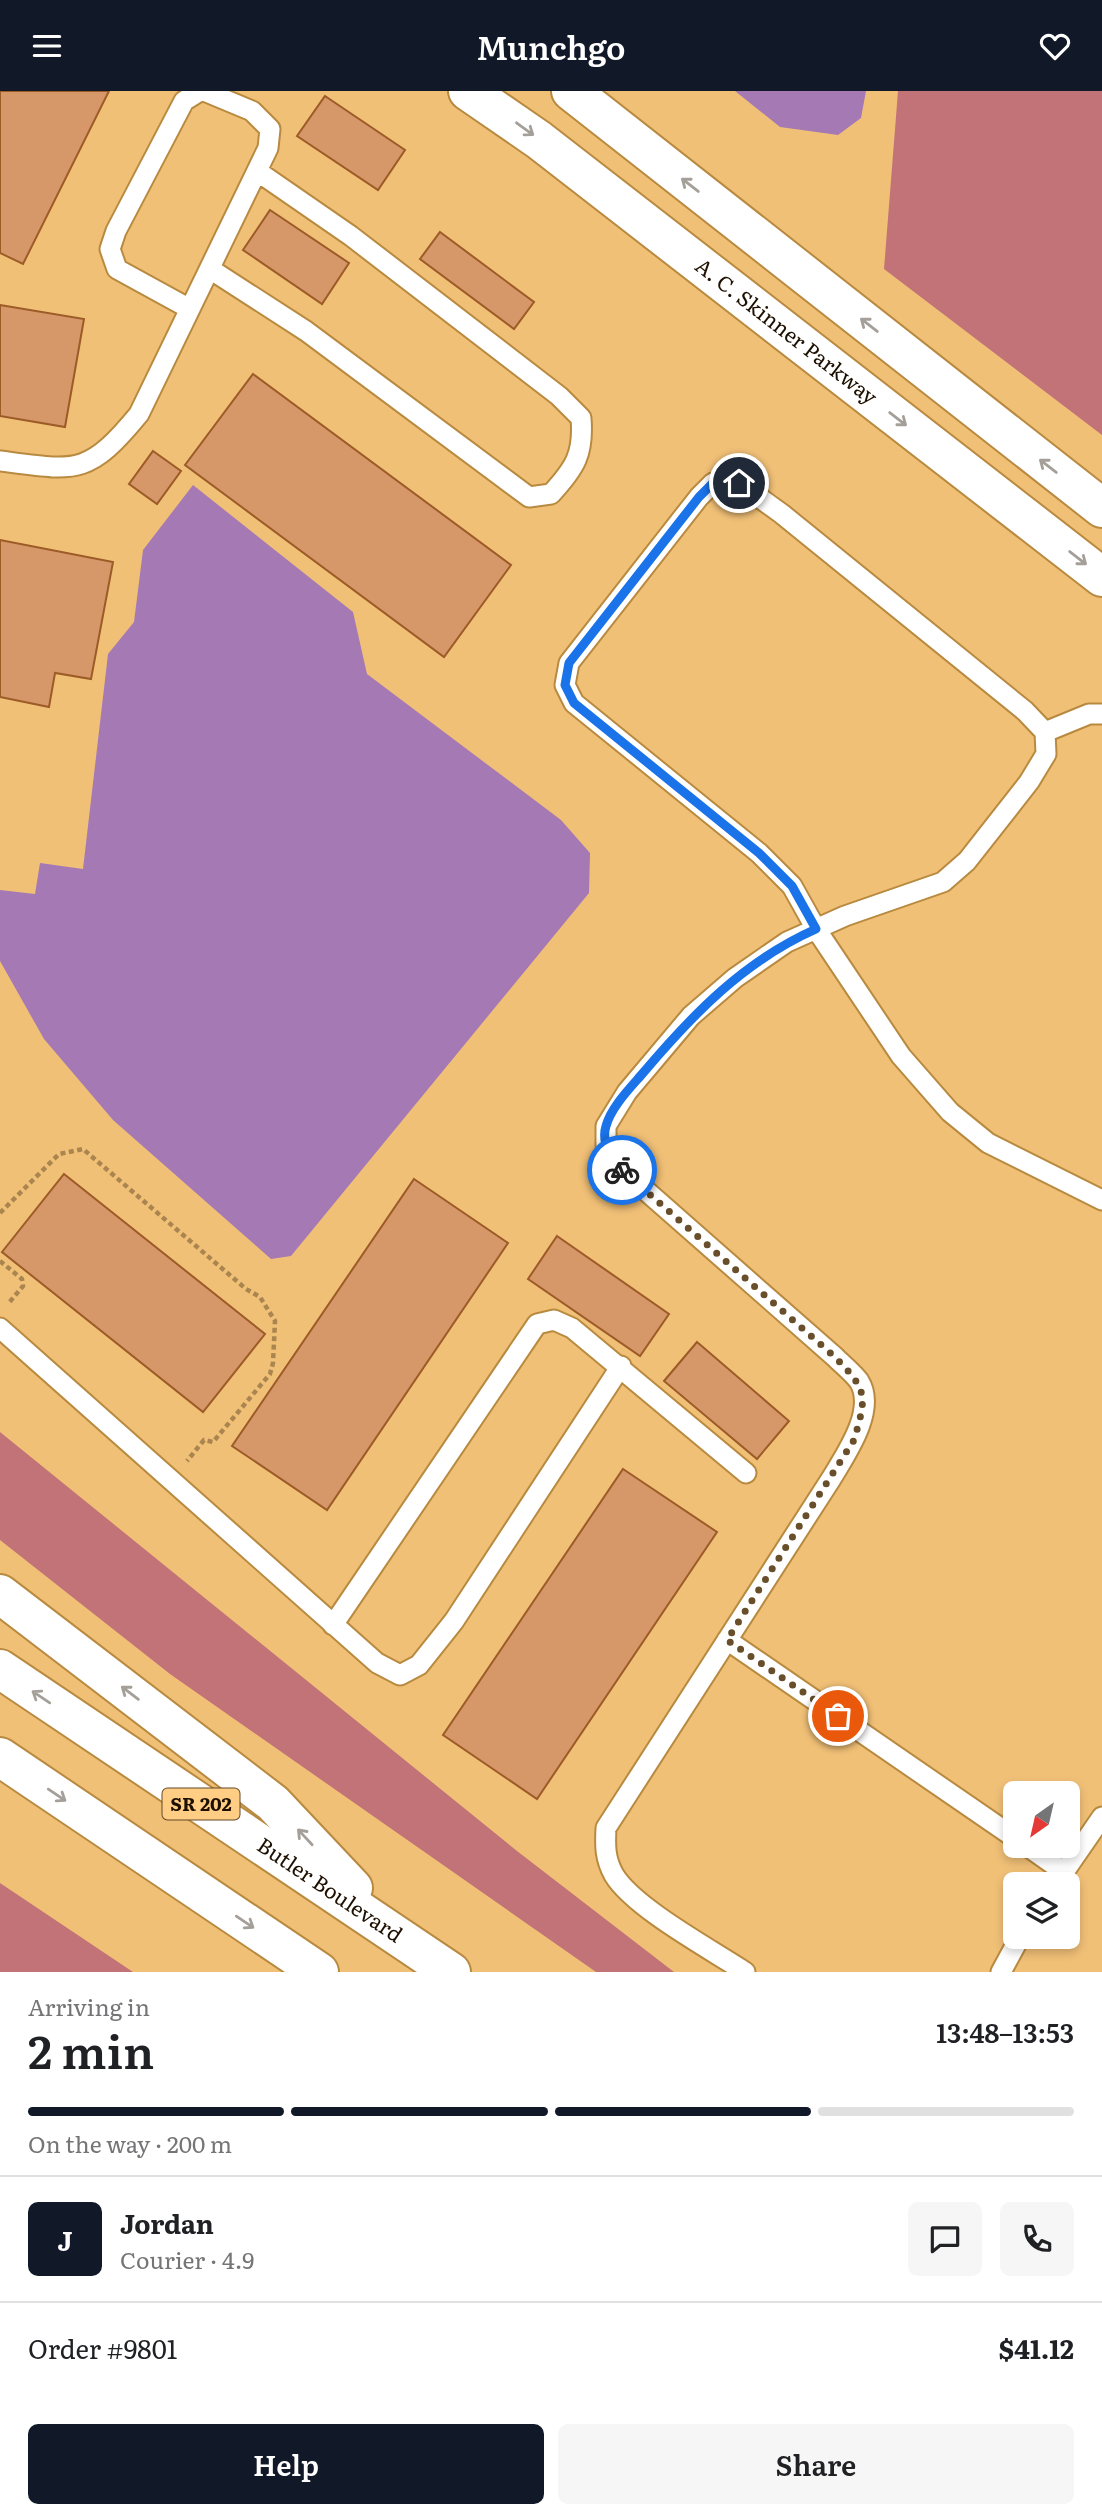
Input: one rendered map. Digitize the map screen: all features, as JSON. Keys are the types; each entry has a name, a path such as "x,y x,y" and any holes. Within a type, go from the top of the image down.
{"main road":[{"name":"A. C. Skinner Parkway","path":"468,91 539,140 1102,577"},
{"path":"571,91 1102,508"},
{"path":"0,1594 274,1803 403,1940"},
{"name":"Butler Boulevard","path":"0,1669 451,1972"},
{"path":"3,1759 319,1972"}],"lane":[{"path":"0,461 50,467 83,466 112,446 139,414 210,269 268,148 270,129 252,111 202,91 184,101 116,231 110,249 117,269 190,309"},
{"path":"210,269 306,331 529,497 551,494 572,471 583,443 581,418 559,396 351,236 257,171"},
{"path":"746,1972 643,1904 615,1877 604,1852 606,1828 854,1440 864,1406 860,1383 835,1357 619,1167 606,1146 606,1126 627,1092 691,1017 735,978 787,942 816,929 943,883 967,861 1029,782 1046,754 1045,732 1025,711 782,514 739,483 713,483 699,497 569,663 565,685 574,703 759,853 792,886 816,929 901,1055 950,1112 988,1143 1102,1200"},
{"path":"1045,732 1089,714 1102,714"},
{"path":"333,1625 537,1324 554,1319 572,1328 621,1366 746,1473"},
{"path":"0,1328 333,1625 377,1663 400,1675 419,1665 454,1621 621,1366"},
{"path":"727,1640 1003,1830"},
{"path":"1063,1872 1102,1817"},
{"path":"1040,1859 1053,1872"},
{"path":"1001,1972 1013,1949"}],"path":[{"path":"0,1213 59,1154 83,1149 264,1303 275,1321 270,1374 213,1441 204,1440 171,1480"},
{"path":"0,1261 22,1279 23,1286 0,1313"}],"shaded area":[{"path":"735,91 866,91 861,118 838,135 780,127"},
{"path":"898,91 1102,91 1102,435 884,269"},
{"path":"193,485 353,612 367,674 561,820 590,853 589,893 291,1256 271,1259 113,1120 44,1039 0,961 0,890 35,894 40,863 83,869 108,654 134,622 143,550"},
{"path":"0,1432 517,1851 674,1972 596,1972 170,1674 0,1540"},
{"path":"0,1883 133,1972 0,1972"}],"building":[{"path":"0,91 109,91 23,264 0,253"},
{"path":"325,96 405,150 378,190 297,136"},
{"path":"270,210 349,263 322,304 243,250"},
{"path":"440,232 534,302 514,329 420,259"},
{"path":"0,305 84,319 65,427 0,416"},
{"path":"253,374 511,565 444,657 185,465"},
{"path":"153,451 181,471 157,504 129,484"},
{"path":"0,540 113,562 91,679 55,673 49,707 0,697"},
{"path":"64,1174 265,1334 203,1412 2,1252"},
{"path":"414,1179 508,1243 327,1510 232,1446"},
{"path":"557,1236 669,1314 640,1356 528,1279"},
{"path":"697,1342 789,1421 757,1459 664,1381"},
{"path":"623,1469 717,1532 537,1799 443,1735"}],"way so far":[{"path":"622,1170 835,1357 860,1383 864,1406 854,1440 727,1640 838,1716"}],"route":[{"path":"622,1170 606,1146 606,1126 627,1092 691,1017 735,978 787,942 816,929 792,886 759,853 574,703 565,685 569,663 699,497 713,483 739,483"}]}
